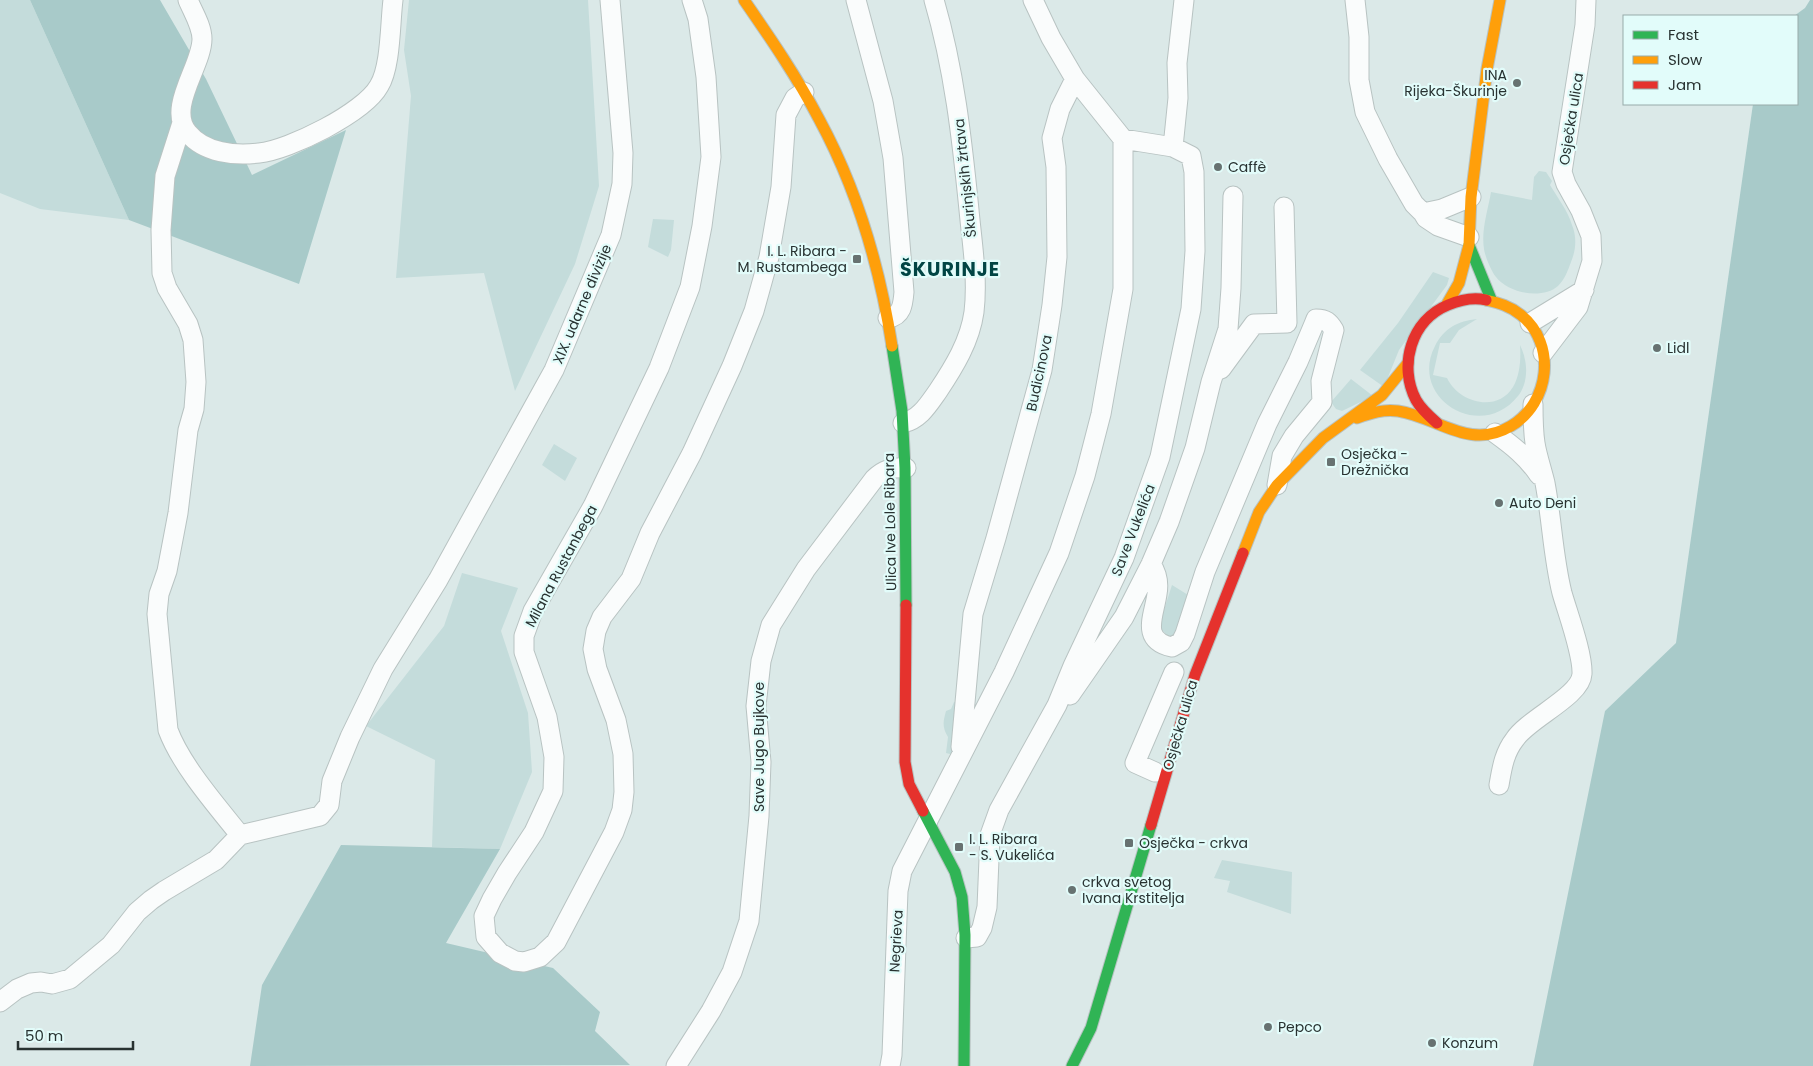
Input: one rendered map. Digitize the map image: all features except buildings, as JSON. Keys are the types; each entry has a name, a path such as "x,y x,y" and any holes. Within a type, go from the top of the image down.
{"street":[{"path":"0,1002 17,989 31,983 52,984 70,979 111,945 137,912 151,900 216,860 240,835 216,806 174,746 168,730 156,614 159,594 167,571 178,513 188,430 194,409 196,382 193,340 188,324 167,288 162,273 161,230 165,176 182,123 185,91 201,48 200,28 188,0"},
{"path":"182,123 188,134 204,146 232,154 260,154 284,147 340,120 370,98 379,87 385,74 393,0"},
{"name":"XIX. udarne divizije","path":"240,835 320,816 329,805 332,781 354,729 383,669 438,580 554,370 611,235 622,184 623,153 610,0"},
{"name":"Milana Rustanbega","path":"692,0 698,19 706,77 711,157 702,226 690,287 659,368 592,506 533,611 524,636 524,652 547,717 554,757 553,791 534,832 492,898 484,916 486,937 500,953 515,961 532,960 540,957 556,942 614,832 622,810 624,792 623,754 616,720 597,669 593,649 596,631 602,617 631,579 650,533 692,453 720,392 754,311 769,256 781,187 786,116 795,98 804,92"},
{"name":"Ulica Ive Lole Ribara","path":"744,0 804,92 828,135 855,198 870,244 888,318 903,423 906,468 907,548 904,762 909,784 960,885 965,909 964,1066"},
{"path":"856,0 883,101 893,158 904,292 903,308 894,317 888,318"},
{"name":"Škurinjskih žrtava","path":"903,423 916,419 924,410 964,347 970,327 975,297 975,275 962,147 943,34 934,0"},
{"path":"1034,0 1051,38 1075,79 1124,140"},
{"path":"1173,148 1178,98 1177,63 1184,0"},
{"path":"1355,0 1359,37 1359,80 1365,112 1402,185 1414,204 1426,218 1469,241"},
{"name":"Osječka ulica","path":"1447,304 1459,283 1469,241 1471,197 1488,69 1500,0"},
{"name":"Osječka ulica","path":"1543,353 1578,307 1592,261 1591,236 1562,172 1585,25 1586,0"},
{"name":"Budicinova","path":"961,754 973,614 1042,370 1057,257 1056,167 1052,138 1060,109 1075,79"},
{"name":"Save Vukelića","path":"966,938 977,937 982,928 987,907 990,835 999,810 1057,705 1073,666 1124,558 1160,457 1191,309 1195,251 1194,172 1191,156 1173,148 1124,140"},
{"name":"Negrieva","path":"890,1066 898,891 902,871 1004,672 1059,553 1085,476 1101,414 1123,289 1124,140"},
{"path":"1057,705 1066,700 1124,617 1151,564 1169,522 1195,448 1211,382 1228,329 1232,288 1233,196"},
{"path":"1423,213 1442,209 1471,197"},
{"path":"1211,382 1254,324 1287,323 1284,207"},
{"name":"Osječka ulica","path":"1469,241 1491,299"},
{"path":"1530,323 1584,290"},
{"name":"Osječka ulica","path":"1348,421 1382,410 1408,412 1465,435 1480,436 1495,433 1513,425 1528,413 1539,397 1544,378 1543,353 1540,340 1530,323 1512,308 1491,299 1469,299 1447,304 1432,314 1419,328 1411,345 1408,363 1409,380 1414,397 1436,423"},
{"path":"1151,564 1157,579 1157,595 1152,613 1151,630 1159,643 1172,647 1180,642 1185,634 1205,572 1267,424 1298,362 1316,319 1328,321 1334,330 1321,381 1319,407 1329,435"},
{"name":"Osječka ulica","path":"1072,1066 1091,1028 1195,675 1259,512 1276,485 1302,458 1329,435 1382,396 1408,363"},
{"path":"1499,785 1503,760 1515,738 1524,728 1578,687 1582,674 1579,653 1562,591 1545,484 1535,443 1533,404"},
{"path":"1319,407 1348,421"},
{"path":"1276,485 1282,456 1294,436 1319,407"},
{"path":"1495,433 1519,450 1531,463 1545,484"},
{"name":"Save Jugo Bujkove","path":"676,1066 711,1011 732,972 749,921 759,816 761,762 756,706 760,661 771,626 806,569 874,479 881,472 889,469 897,467 906,468"},
{"path":"1155,772 1135,764 1165,714 1174,672"}],"shaded area":[{"path":"0,0 30,0 129,220 40,209 0,193"},
{"path":"30,0 160,0 206,79 252,175 346,130 299,284 129,220"},
{"path":"409,0 588,0 599,186 575,264 515,391 484,273 396,278 411,96 404,50"},
{"path":"1810,0 1813,0 1813,1066 1533,1066 1605,711 1676,643 1753,105 1798,105 1798,15 1795,15 1805,8"},
{"path":"1539,171 1546,172 1552,181 1550,185 1570,220 1575,234 1575,243 1571,262 1558,286 1543,293 1535,294 1517,291 1501,283 1490,267 1484,249 1483,235 1491,192 1532,200 1534,177"},
{"path":"653,219 674,220 671,250 668,257 648,247"},
{"path":"1433,272 1449,278 1447,285 1399,350 1384,387 1360,370 1398,323"},
{"path":"1477,319 1459,330 1450,343 1440,343 1433,375 1447,378 1460,394 1469,399 1478,402 1498,400 1513,387 1517,377 1520,367 1520,345 1525,358 1526,378 1518,396 1503,409 1486,415 1468,415 1452,408 1440,397 1431,382 1429,365 1435,346 1447,330 1452,326"},
{"path":"1351,379 1373,396 1342,411 1336,409 1331,402"},
{"path":"554,444 577,458 565,481 542,465"},
{"path":"462,573 518,588 501,631 528,713 532,772 500,849 432,847 435,760 366,726 444,626"},
{"path":"1172,585 1193,598 1181,628 1172,637 1169,637 1162,630 1161,619"},
{"path":"954,702 963,703 954,755 946,753 948,737 944,718 946,711 951,709"},
{"path":"341,845 500,849 446,943 553,968 600,1012 595,1031 630,1065 250,1066 262,985"},
{"path":"1222,860 1292,872 1291,914 1227,892 1230,881 1214,878"}],"traffic: fast":[{"path":"1469,245 1491,299"},
{"path":"892,346 902,411 905,468 906,605"},
{"path":"923,811 955,872 962,897 965,935 964,1066"},
{"path":"1072,1066 1091,1028 1151,825"}],"traffic: slow":[{"path":"744,0 802,88 845,173 874,258 892,346"},
{"path":"1447,304 1459,283 1469,245 1471,197 1487,69 1500,0"},
{"path":"1357,418 1382,411 1398,411 1413,414 1467,434 1481,435 1496,433 1511,426 1524,416 1534,403 1541,388 1544,373 1544,357 1540,341 1533,327 1521,315 1504,305 1486,300"},
{"path":"1243,553 1259,512 1277,485 1323,438 1382,395 1408,363"}],"traffic: jam":[{"path":"1437,423 1420,406 1411,387 1408,373 1411,345 1425,321 1435,312 1462,300 1486,300"},
{"path":"1151,825 1195,675 1243,553"},
{"path":"906,605 905,762 909,784 923,811"}],"place":[{"name":"INA Rijeka-Škurinje","path":"1517,83"},
{"name":"Caffè","path":"1218,167"},
{"name":"I. L. Ribara - M. Rustambega","path":"857,259"},
{"name":"Lidl","path":"1657,348"},
{"name":"Osječka - Drežnička","path":"1331,462"},
{"name":"Auto Deni","path":"1499,503"},
{"name":"Osječka - crkva","path":"1129,843"},
{"name":"I. L. Ribara - S. Vukelića","path":"959,847"},
{"name":"crkva svetog Ivana Krstitelja","path":"1072,890"},
{"name":"Pepco","path":"1268,1027"},
{"name":"Konzum","path":"1432,1043"}],"district":[{"name":"ŠKURINJE","path":"950,269"}]}
